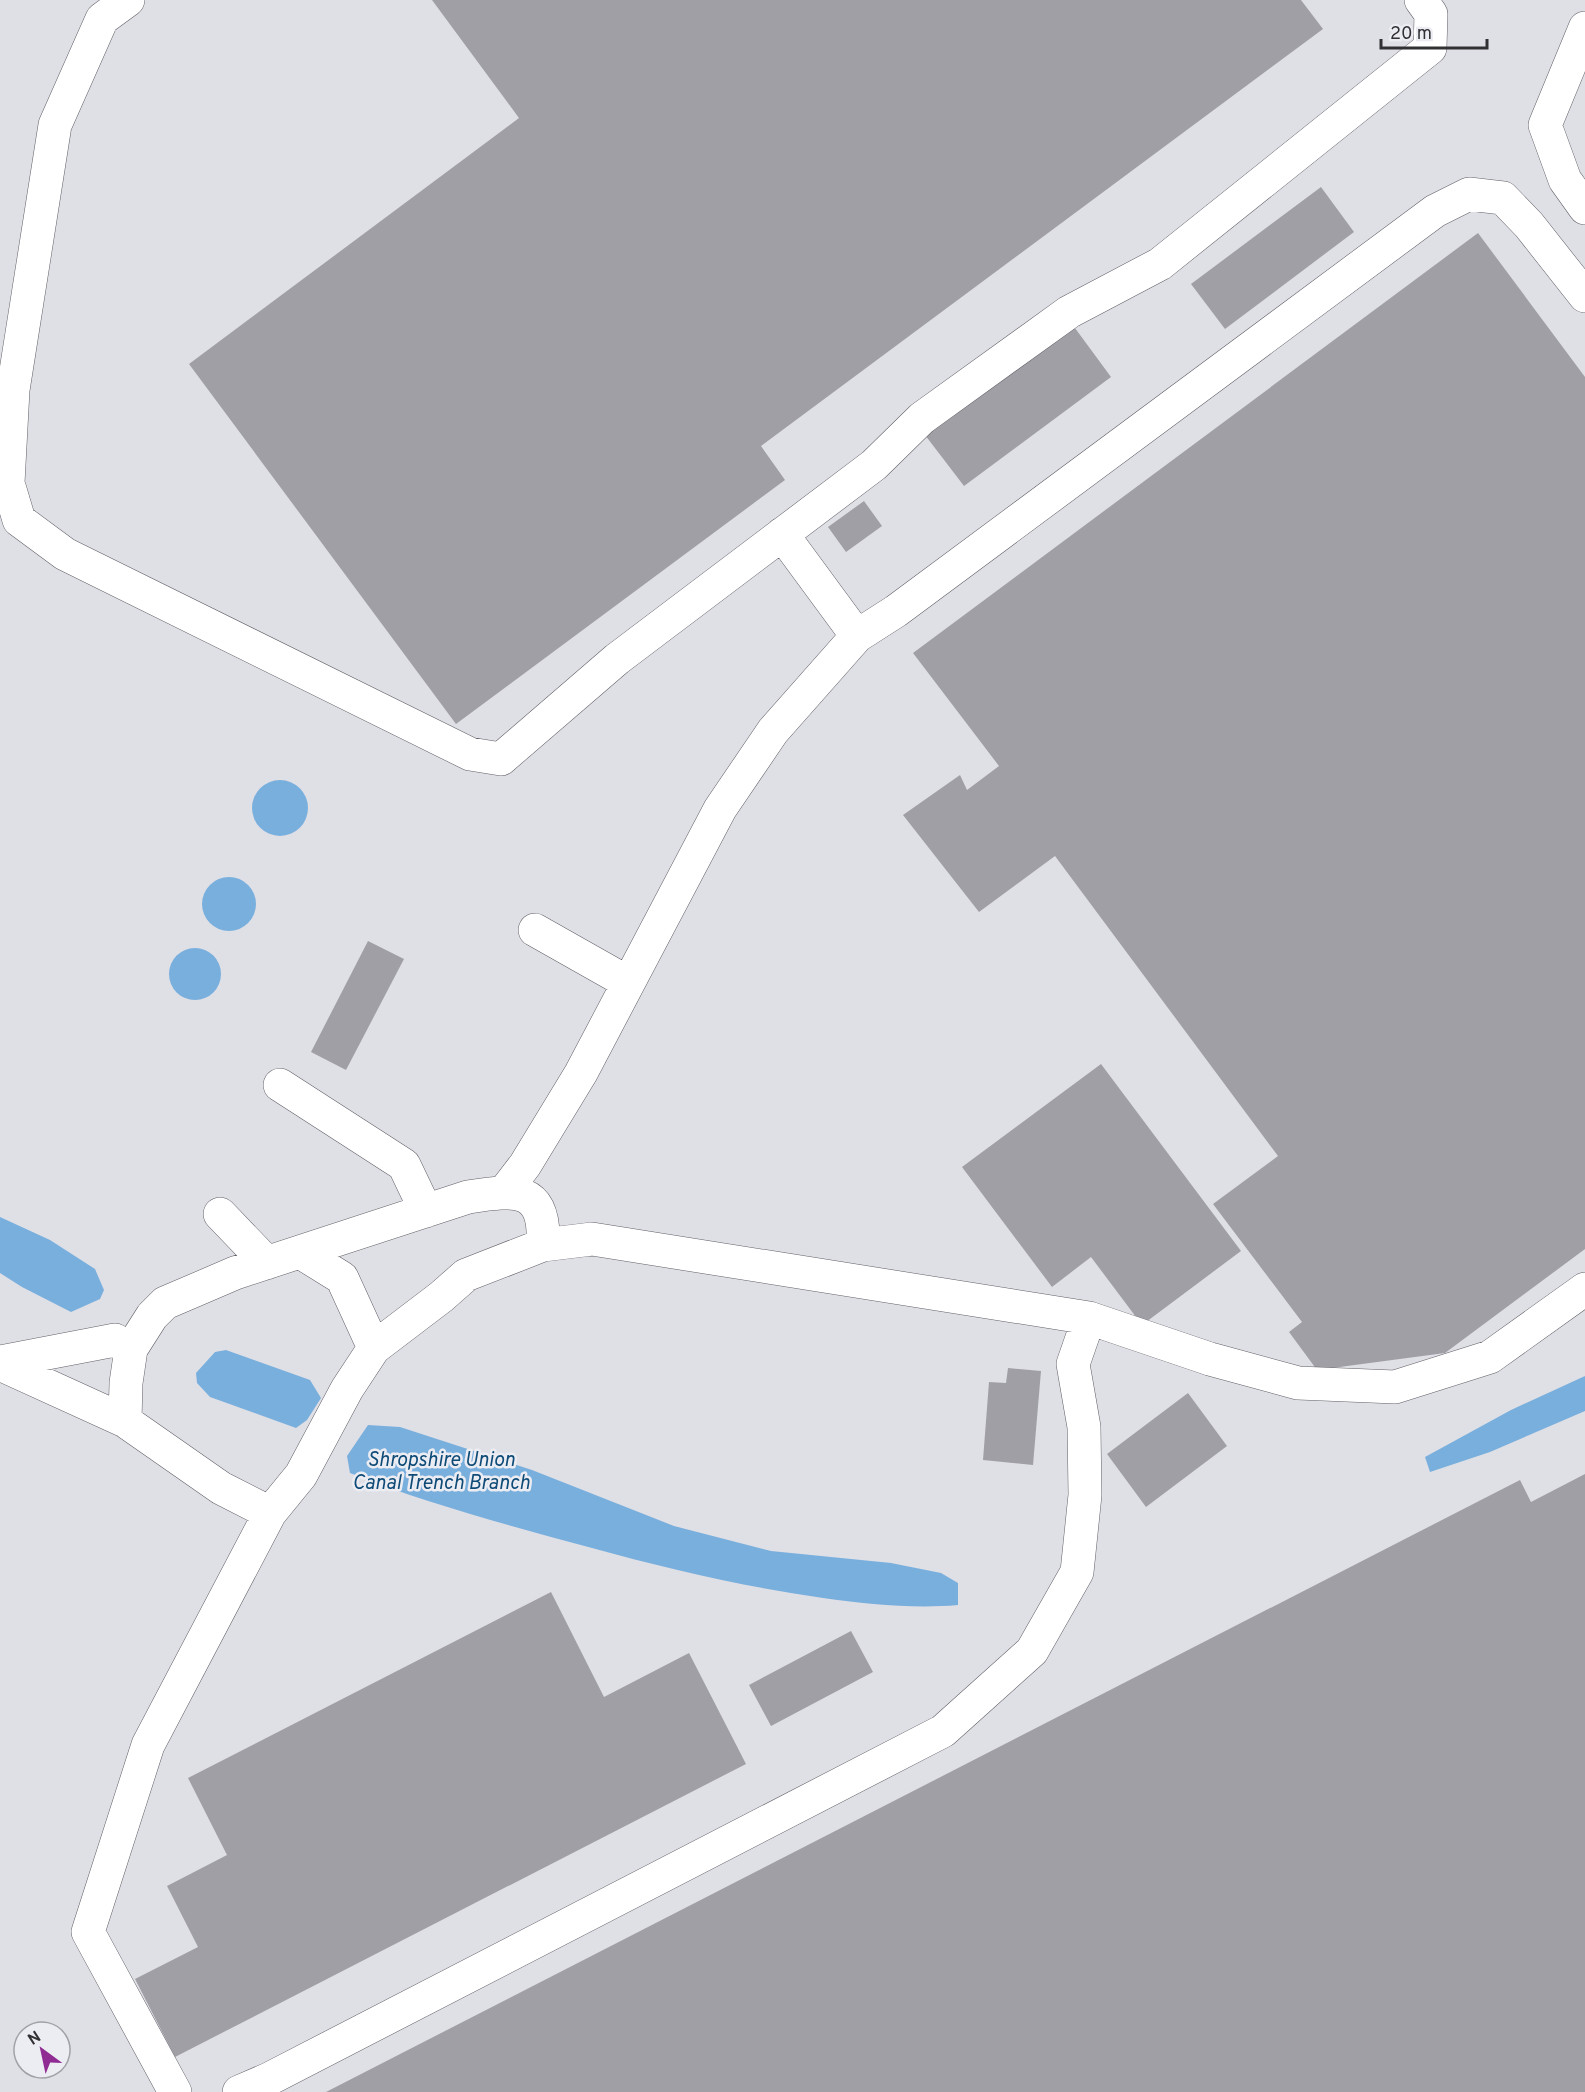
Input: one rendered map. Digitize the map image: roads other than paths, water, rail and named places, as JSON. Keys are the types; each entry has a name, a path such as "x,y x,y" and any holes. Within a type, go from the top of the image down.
{"lane":[{"path":"128,0 102,19 55,125 13,390 8,483 19,520 64,554 470,754 501,759 617,659 873,465 922,418 1060,319 1160,264 1430,48 1431,14 1421,0"},
{"path":"1585,28 1545,125 1564,180 1585,208"},
{"path":"505,1191 525,1166 562,1107 720,809 773,731 857,636 896,611 1435,211 1469,194 1503,198 1529,225 1585,296"},
{"path":"782,534 857,636"},
{"path":"535,930 627,982"},
{"path":"280,1085 404,1165 426,1211"},
{"path":"125,1421 126,1383 131,1349 152,1316 165,1303 235,1273 468,1197 505,1191 526,1196 538,1208 544,1224 543,1245"},
{"path":"220,1214 267,1263"},
{"path":"175,2092 88,1932 148,1745 270,1513 301,1475 347,1389 374,1348 466,1275 543,1245 592,1239 1089,1318 1210,1359 1298,1383 1395,1387 1490,1357 1585,1289"},
{"path":"300,1252 342,1278 374,1348"},
{"path":"239,2092 273,2085 943,1731 1032,1651 1077,1572 1085,1496 1084,1438 1073,1364 1089,1318"},
{"path":"0,1363 116,1340 131,1349"},
{"path":"0,1363 125,1421 222,1488 270,1513"}],"water":[{"path":"275,780 285,780 300,788 306,797 308,808 306,819 300,828 285,836 275,836 264,831 257,824 252,813 252,803 257,792 264,785"},
{"path":"224,877 234,877 244,881 252,889 256,904 252,919 244,927 234,931 224,931 214,927 206,919 202,909 202,899 206,889 214,881"},
{"path":"195,948 205,950 213,956 219,964 221,974 219,984 213,992 205,998 195,1000 185,998 177,992 171,984 169,974 171,964 177,956 185,950"},
{"path":"0,1217 50,1240 95,1269 104,1290 100,1299 71,1312 0,1273"},
{"name":"Shropshire Union Canal Trench Branch","path":"226,1350 310,1380 321,1398 307,1420 296,1428 210,1397 197,1383 196,1373 215,1352"},
{"path":"1585,1376 1585,1411 1490,1452 1430,1472 1425,1457 1511,1410"},
{"name":"Shropshire Union Canal Trench Branch","path":"368,1425 400,1427 532,1470 674,1526 771,1551 891,1563 941,1573 958,1583 958,1605 873,1604 765,1588 649,1563 470,1514 350,1473 347,1456"}]}
